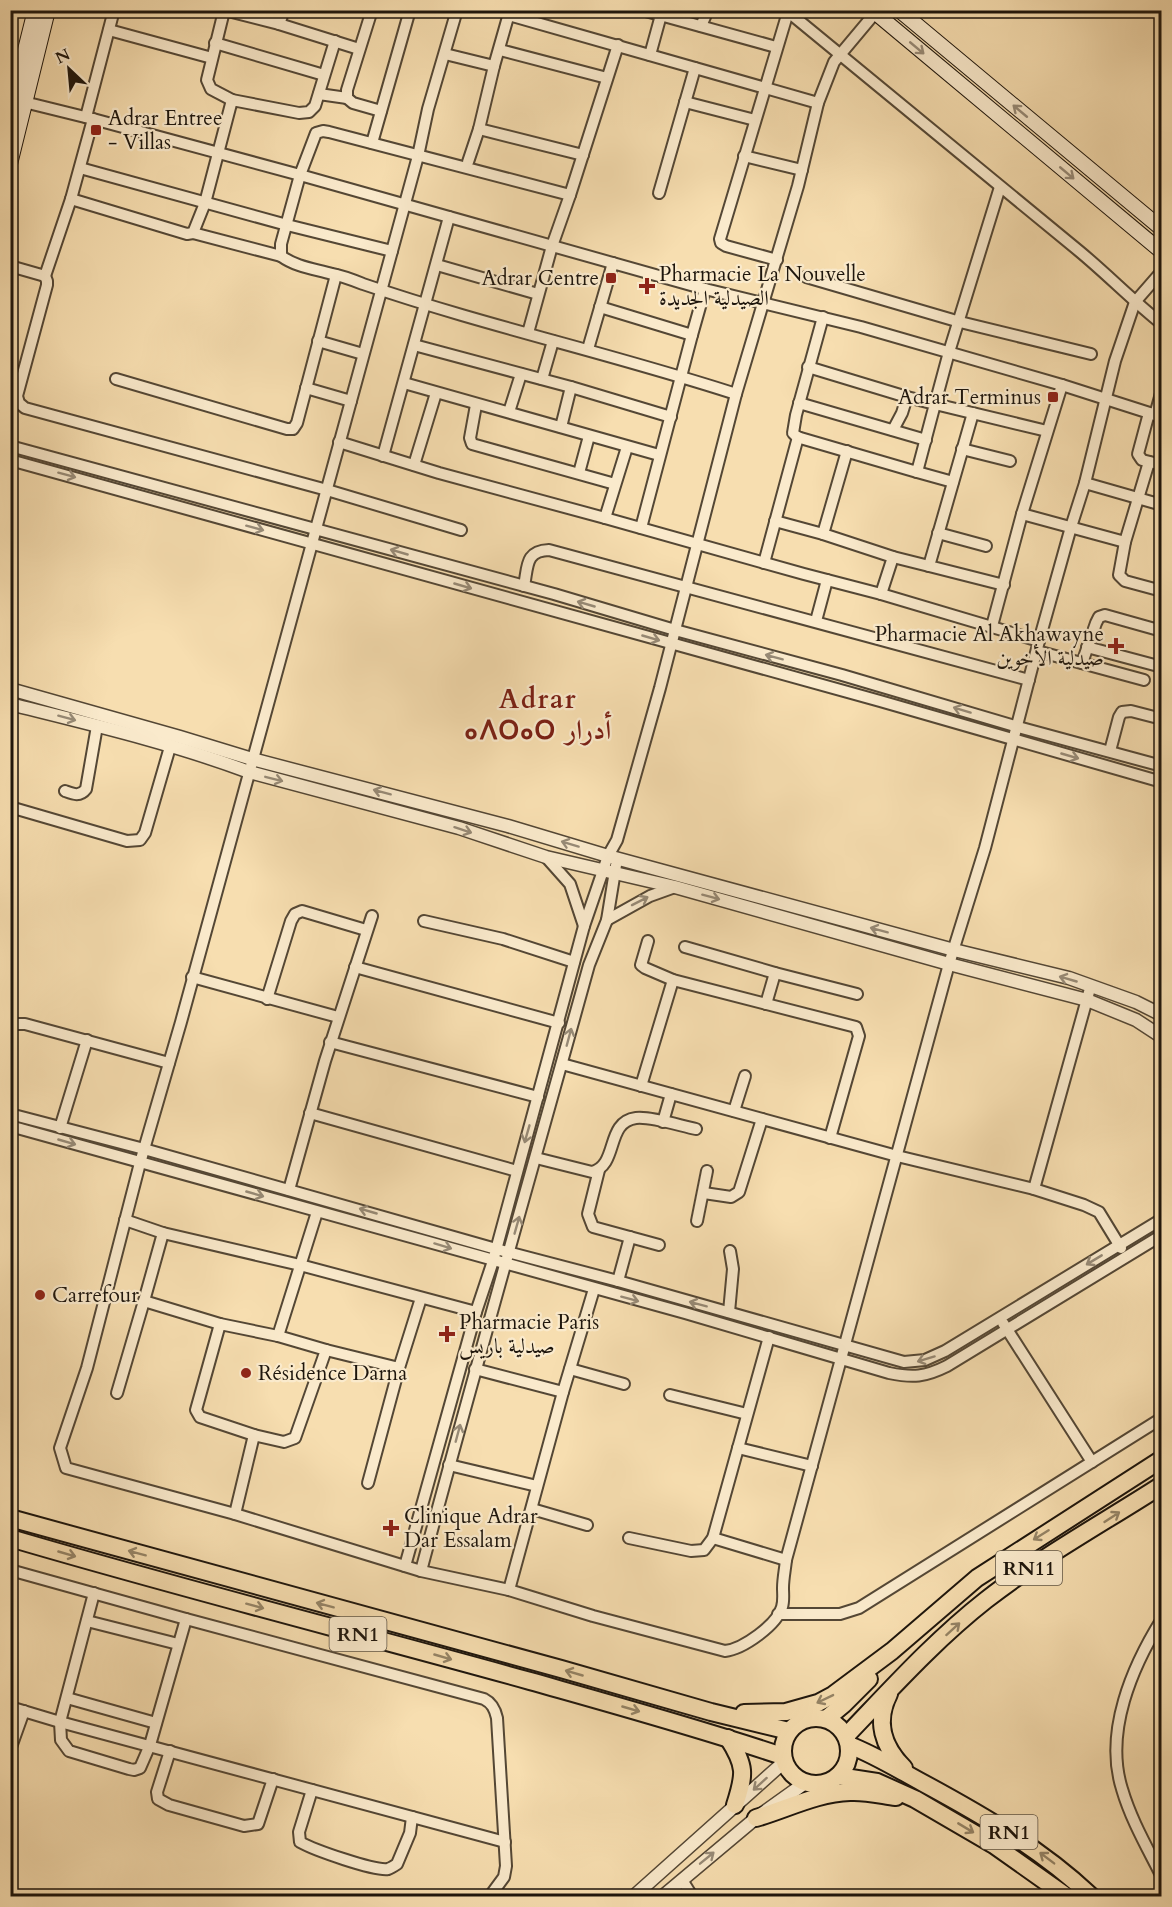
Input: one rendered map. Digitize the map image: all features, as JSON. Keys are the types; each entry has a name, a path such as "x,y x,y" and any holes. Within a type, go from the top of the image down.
{"highway":[{"name":"RN11","path":"826,1719 866,1682 892,1651 984,1573 1161,1459"},
{"name":"RN11","path":"848,1741 894,1685 985,1600 1032,1566 1161,1485"},
{"name":"RN1","path":"10,1518 711,1712 789,1731"},
{"name":"RN1","path":"10,1538 728,1738 783,1759 788,1771 796,1779 806,1784 823,1784 838,1776 877,1782 915,1799 1002,1851 1066,1896"},
{"path":"711,1712 765,1713 786,1712 802,1708 833,1695 892,1651"},
{"path":"894,1685 885,1702 881,1726 883,1734 892,1754 918,1780"},
{"path":"783,1759 783,1742 789,1731 806,1720 826,1719"},
{"name":"RN1","path":"826,1719 838,1725 848,1741 864,1751 971,1809 1024,1842 1052,1862 1091,1896"},
{"path":"728,1738 736,1750 743,1770 735,1806"},
{"path":"838,1776 846,1767 849,1757 848,1741"},
{"path":"756,1818 817,1797 837,1793 861,1792 915,1799"}],"main road":[{"path":"10,165 15,103 35,10"},
{"path":"15,103 48,10"},
{"path":"899,10 1161,229"},
{"path":"874,12 1161,252"}],"street":[{"path":"114,10 80,168 45,276 47,285 17,396 19,404 37,412 327,490 461,530"},
{"path":"335,41 320,94 315,106 309,112 303,113 232,100 211,89 208,83 224,10 279,24 335,41 359,49"},
{"path":"279,24 284,10"},
{"path":"347,98 347,90 372,10"},
{"path":"372,143 410,10"},
{"path":"457,10 428,109 418,156 327,490 140,1163 87,1368 60,1448 66,1468 235,1514 421,1571 509,1590 593,1616 725,1652 739,1648 764,1630 783,1605 786,1560 949,964 985,848 1038,646 1085,483 1115,361 1135,302 1161,271"},
{"path":"642,10 776,47"},
{"path":"701,26 708,10"},
{"path":"777,260 726,246 720,241 787,11 1118,283 1135,302 1161,324"},
{"path":"405,1566 476,1312 493,1261 584,926 613,857 687,587 736,393 777,260 818,103 831,68 839,54 874,12"},
{"path":"468,162 510,13 818,103"},
{"path":"650,55 660,15"},
{"path":"109,30 212,57"},
{"path":"215,43 324,75"},
{"path":"528,333 552,246 618,45"},
{"path":"500,50 607,78"},
{"path":"445,54 494,66"},
{"path":"659,193 695,68"},
{"path":"320,94 347,98 353,103 381,111"},
{"path":"193,233 205,203 232,100"},
{"path":"685,102 755,120"},
{"path":"15,103 90,118 705,289 823,317 1062,385 1155,415"},
{"path":"479,129 583,155"},
{"path":"281,256 281,244 300,175 316,133 319,132 329,132 570,195"},
{"path":"744,156 802,170"},
{"path":"80,168 287,225 392,251"},
{"path":"917,472 949,352 1000,187"},
{"path":"71,199 187,234 193,233 281,256 291,263 336,274 426,304 736,393"},
{"path":"383,456 449,218"},
{"path":"588,349 613,263"},
{"path":"437,265 538,294"},
{"path":"10,266 45,276"},
{"path":"116,379 290,429 296,426 336,274"},
{"path":"806,277 960,322 1091,354"},
{"path":"641,528 705,289"},
{"path":"600,307 692,335"},
{"path":"823,317 793,431 798,437 953,482"},
{"path":"318,341 363,354"},
{"path":"542,379 553,341"},
{"path":"414,345 571,387 671,417"},
{"path":"808,367 907,397 1047,431"},
{"path":"509,412 521,374"},
{"path":"404,383 659,455"},
{"path":"992,626 1022,514 1062,385"},
{"path":"561,427 571,387"},
{"path":"306,388 351,401"},
{"path":"1161,390 1155,415 1138,454 1140,459 1161,465"},
{"path":"414,465 436,393"},
{"path":"893,430 907,397"},
{"path":"799,403 926,440"},
{"path":"476,405 470,438 472,444 615,484"},
{"path":"929,566 973,413"},
{"path":"579,473 589,436"},
{"path":"764,563 798,437"},
{"path":"339,442 439,473 992,626 1082,663 1144,680"},
{"path":"10,446 524,586 1161,766"},
{"path":"605,518 627,447"},
{"path":"962,449 1010,461"},
{"path":"823,534 846,451"},
{"path":"10,460 858,695 1161,782"},
{"path":"1149,462 1125,542 1120,577 1125,581 1161,591"},
{"path":"1085,483 1161,505"},
{"path":"1022,514 1125,542"},
{"path":"775,521 893,557 1004,585"},
{"path":"938,533 986,546"},
{"path":"524,586 530,557 535,552 549,550 1029,680"},
{"path":"881,594 893,557"},
{"path":"816,621 827,580"},
{"path":"1082,663 1099,617 1105,615 1161,631"},
{"path":"1087,647 1161,667"},
{"path":"10,690 180,736 252,759 497,823 954,950 1069,978 1136,1002 1161,1015"},
{"path":"10,704 97,726 249,772 459,828 546,857 675,887 1087,1000 1136,1020 1161,1038"},
{"path":"1110,751 1122,712 1131,711 1161,719"},
{"path":"64,791 75,795 83,793 86,789 97,726"},
{"path":"10,807 127,841 140,840 145,833 170,747"},
{"path":"546,857 570,884 584,926"},
{"path":"421,1571 475,1369 589,965 607,920 609,871"},
{"path":"607,920 650,896 675,887"},
{"path":"267,999 295,914 302,911 366,930"},
{"path":"289,1190 330,1042 372,916"},
{"path":"424,921 503,939 574,962"},
{"path":"648,941 641,965 673,980 856,1027 859,1036 830,1138"},
{"path":"685,947 857,994"},
{"path":"355,967 559,1023"},
{"path":"766,1004 775,973"},
{"path":"192,977 338,1017"},
{"path":"640,1086 673,980"},
{"path":"1034,1189 1091,986"},
{"path":"10,1027 13,1024 25,1024 169,1063"},
{"path":"60,1128 87,1040"},
{"path":"330,1042 538,1097"},
{"path":"562,1064 897,1156 1034,1189 1084,1205 1099,1212 1126,1256"},
{"path":"734,1111 745,1076"},
{"path":"663,1122 671,1094"},
{"path":"310,1113 517,1171"},
{"path":"10,1114 144,1149 904,1362 915,1362 935,1356 1161,1219"},
{"path":"536,1158 592,1173 605,1164 619,1126 627,1120 638,1118 696,1129"},
{"path":"704,1193 731,1197 739,1192 762,1119"},
{"path":"10,1126 769,1337 889,1373 915,1377 937,1371 963,1356 1161,1235"},
{"path":"599,1170 588,1214 593,1227 658,1245"},
{"path":"697,1221 708,1171"},
{"path":"279,1336 317,1212"},
{"path":"125,1220 162,1233 300,1265 476,1312"},
{"path":"117,1393 162,1233"},
{"path":"618,1281 630,1237"},
{"path":"729,1312 733,1269 730,1251"},
{"path":"509,1590 563,1392 594,1289"},
{"path":"368,1483 399,1368 421,1298"},
{"path":"144,1301 220,1324 279,1336 399,1368"},
{"path":"999,1318 1092,1462"},
{"path":"220,1324 197,1413 200,1417 254,1435 284,1442 295,1438 326,1350"},
{"path":"629,1538 691,1551 704,1550 713,1538 769,1337"},
{"path":"956,1344 963,1356"},
{"path":"475,1369 563,1392"},
{"path":"570,1369 624,1384"},
{"path":"670,1395 747,1414"},
{"path":"778,1614 840,1614 859,1608 1161,1418"},
{"path":"235,1514 254,1435"},
{"path":"738,1448 812,1466"},
{"path":"449,1465 537,1486"},
{"path":"532,1509 587,1525"},
{"path":"713,1538 786,1560"},
{"path":"10,1570 490,1702 496,1711 497,1718 505,1842 505,1872 490,1896"},
{"path":"94,1593 60,1722 61,1740 69,1751 129,1769 140,1768 150,1745 186,1619"},
{"path":"1161,1619 1136,1668 1126,1695 1119,1726 1117,1763 1121,1789 1161,1877"},
{"path":"87,1621 178,1644"},
{"path":"67,1698 156,1723"},
{"path":"10,1707 505,1842"},
{"path":"10,1750 24,1711"},
{"path":"170,1751 157,1792 158,1799 169,1805 244,1826 258,1824 273,1779"},
{"path":"634,1896 735,1806 783,1759"},
{"path":"663,1896 756,1818 806,1784"},
{"path":"312,1790 299,1832 300,1842 311,1848 376,1868 388,1869 397,1864 410,1833 412,1817"},
{"path":"682,1880 692,1896"}],"place":[{"name":"Adrar Entree - Villas","path":"96,130"},
{"name":"Adrar Centre","path":"611,278"},
{"name":"Pharmacie La Nouvelle الصيدلية الجديدة","path":"647,286"},
{"name":"Adrar Terminus","path":"1053,397"},
{"name":"Pharmacie Al Akhawayne صيدلية الأخوين","path":"1116,646"},
{"name":"Carrefour","path":"40,1295"},
{"name":"Pharmacie Paris صيدلية باريس","path":"447,1334"},
{"name":"Résidence Darna","path":"246,1373"},
{"name":"Clinique Adrar Dar Essalam","path":"391,1528"}],"district":[{"name":"Adrar ⴰⴷⵔⴰⵔ أدرار","path":"538,714"}]}
